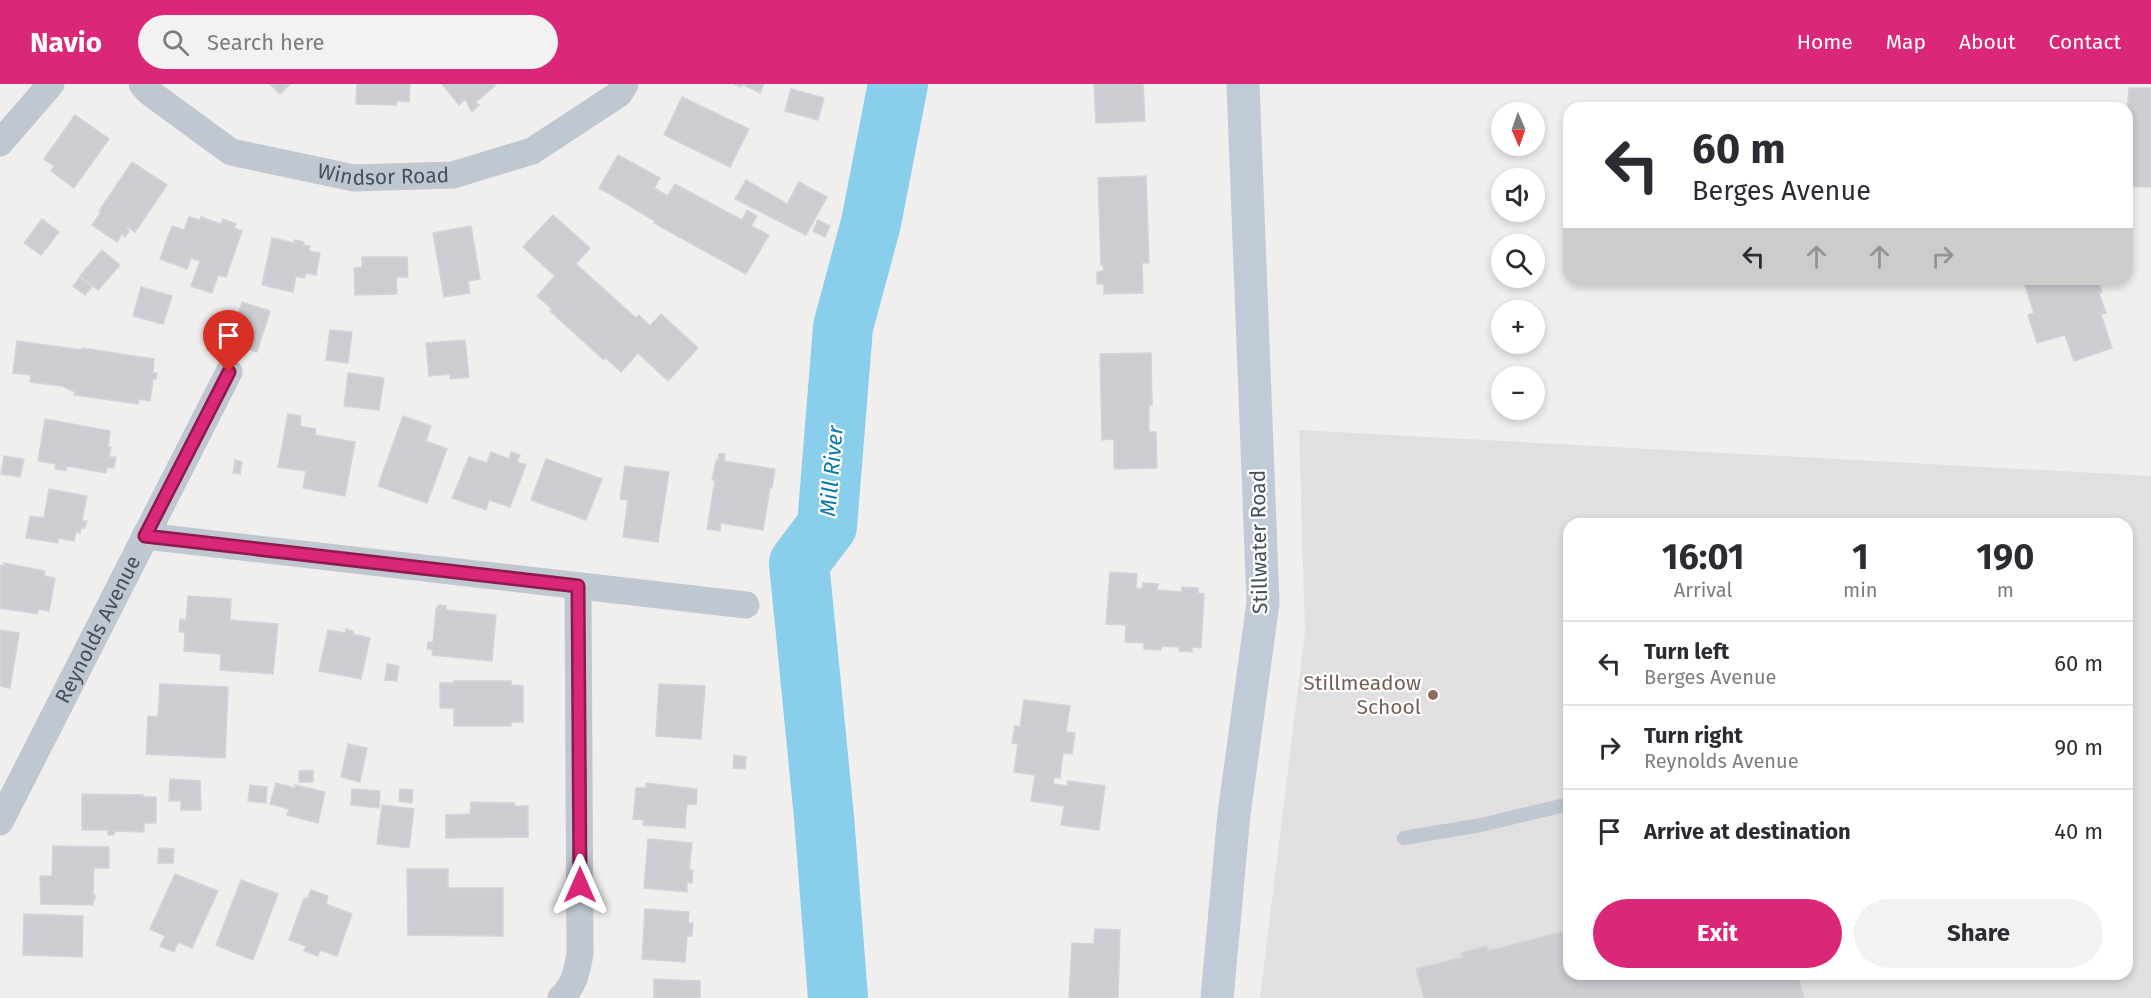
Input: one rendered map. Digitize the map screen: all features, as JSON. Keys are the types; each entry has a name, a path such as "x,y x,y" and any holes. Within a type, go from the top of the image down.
{"main road":[{"name":"Stillwater Road","path":"1217,998 1234,814 1263,603 1243,84"}],"street":[{"path":"0,143 51,84"},
{"name":"Windsor Road","path":"142,84 149,92 231,152 354,178 453,175 532,150 619,94 625,84"},
{"name":"Reynolds Avenue","path":"0,822 229,372"},
{"path":"145,536 746,605"},
{"path":"561,998 569,990 576,975 580,954 578,586"}],"lane":[{"path":"1404,838 1481,825 1563,805"}],"shaded area":[{"name":"Stillmeadow School","path":"1299,430 2151,476 2151,998 1260,998 1305,632"}],"building":[{"path":"270,84 290,84 280,94"},
{"path":"357,84 410,84 409,102 397,101 396,105 356,104"},
{"path":"442,84 496,85 476,102 479,105 472,112 465,99 459,105"},
{"path":"742,84 764,84 760,93"},
{"path":"1094,84 1143,84 1145,121 1096,123"},
{"path":"2129,88 2151,88 2151,187 2133,186 2133,102 2128,102"},
{"path":"791,89 824,98 818,120 785,111"},
{"path":"682,97 749,129 730,167 664,135"},
{"path":"75,115 109,139 74,188 51,171 54,166 44,159"},
{"path":"618,155 660,178 654,188 668,196 675,184 742,220 747,210 757,216 751,226 769,235 746,274 654,223 655,221 599,188"},
{"path":"132,162 167,185 135,232 127,227 129,231 125,237 122,234 117,242 92,225"},
{"path":"1146,176 1149,263 1142,263 1143,293 1104,294 1104,284 1097,284 1097,272 1104,271 1101,265 1098,178"},
{"path":"746,180 787,204 799,182 827,197 806,235 735,199"},
{"path":"553,215 590,248 576,264 636,318 639,315 650,326 661,314 698,348 668,381 638,353 621,372 606,358 604,360 550,311 552,309 537,296 555,276 523,247"},
{"path":"189,217 200,220 201,217 221,224 223,219 236,224 234,228 242,231 226,277 218,275 212,293 191,286 200,261 191,258 187,269 160,259 172,226 184,230"},
{"path":"42,219 59,232 41,255 24,243"},
{"path":"818,220 830,226 825,237 813,231"},
{"path":"471,226 480,279 468,281 470,293 444,297 433,233"},
{"path":"272,238 294,243 295,240 304,242 303,245 310,246 309,251 320,253 316,275 306,273 304,278 296,276 293,292 262,285"},
{"path":"102,250 120,265 98,290 80,276"},
{"path":"362,257 407,257 408,277 396,277 397,294 355,295 354,268 362,267"},
{"path":"80,277 92,287 85,295 73,286"},
{"path":"2025,285 2099,285 2102,292 2099,293 2106,313 2101,314 2112,348 2074,361 2065,335 2037,343 2028,315 2034,313"},
{"path":"141,287 172,296 163,324 133,316"},
{"path":"242,302 270,311 257,352 229,343"},
{"path":"330,330 352,332 348,363 326,360"},
{"path":"465,340 469,377 450,379 450,374 429,376 426,343"},
{"path":"17,341 154,359 153,373 157,373 156,379 153,379 150,401 139,399 138,404 74,395 75,392 62,386 30,382 31,375 13,373"},
{"path":"1151,353 1152,405 1149,405 1149,432 1156,432 1157,468 1114,469 1114,439 1102,440 1100,354"},
{"path":"348,373 384,378 379,410 344,406"},
{"path":"288,414 301,416 300,426 316,429 315,435 355,442 345,496 303,488 306,471 278,467"},
{"path":"403,416 431,426 426,441 447,449 427,503 378,486"},
{"path":"45,419 110,431 109,457 116,457 114,468 107,467 106,473 67,466 66,471 55,469 56,464 38,461"},
{"path":"491,452 509,459 511,452 520,455 517,462 526,465 510,507 489,500 486,510 452,498 469,457 487,463"},
{"path":"719,454 725,454 724,461 775,469 763,530 721,523 720,531 707,529 715,480 712,480"},
{"path":"4,456 24,459 20,477 1,474"},
{"path":"546,459 602,479 586,520 531,500"},
{"path":"235,460 242,462 240,474 233,473"},
{"path":"625,466 669,472 658,542 623,537 628,500 620,499"},
{"path":"49,489 87,496 82,521 87,521 85,528 81,528 80,533 76,532 74,541 59,538 58,543 26,538 30,516 44,518"},
{"path":"4,563 45,571 44,576 55,578 49,611 39,609 37,614 0,608 0,565 4,566"},
{"path":"1110,572 1137,574 1136,588 1142,589 1143,583 1158,584 1157,590 1182,592 1182,587 1198,588 1198,593 1204,594 1201,648 1192,647 1192,652 1179,651 1179,647 1161,646 1161,650 1144,649 1144,643 1125,642 1126,625 1106,624"},
{"path":"188,596 231,599 230,620 278,624 273,674 220,670 221,654 184,651 185,632 179,632 180,619 186,620"},
{"path":"438,605 446,606 446,610 496,615 492,661 432,655 433,650 427,649 428,642 433,642"},
{"path":"346,629 353,631 353,634 370,638 361,679 319,671 328,630 345,633"},
{"path":"0,630 19,633 10,688 0,686"},
{"path":"387,664 399,666 397,681 385,680"},
{"path":"454,681 511,681 511,685 523,686 523,722 511,722 511,726 454,726 454,708 440,708 440,683 453,683"},
{"path":"160,684 228,687 225,758 146,754 148,716 158,717"},
{"path":"659,684 705,686 701,739 656,736"},
{"path":"1024,700 1070,706 1066,732 1075,733 1072,754 1063,753 1060,778 1054,777 1053,784 1067,786 1068,781 1105,786 1099,830 1061,825 1064,806 1031,801 1035,775 1014,772 1018,744 1012,743 1015,726 1020,727"},
{"path":"348,744 367,748 360,782 341,777"},
{"path":"734,755 746,757 745,769 733,768"},
{"path":"313,770 313,782 299,782 299,771"},
{"path":"170,779 200,781 201,810 181,810 181,801 169,801"},
{"path":"276,783 325,792 318,823 287,815 289,809 270,804"},
{"path":"646,783 697,789 696,805 687,804 685,828 643,825 644,820 633,819 636,788 646,788"},
{"path":"250,785 267,787 266,803 248,801"},
{"path":"352,789 380,791 379,808 351,805"},
{"path":"400,789 413,790 412,803 399,801"},
{"path":"82,794 156,797 156,823 144,823 144,832 115,831 114,835 108,835 108,830 82,830"},
{"path":"471,802 515,803 514,806 528,806 528,837 446,838 446,815 470,814"},
{"path":"382,805 414,809 409,848 377,844"},
{"path":"648,839 692,843 689,870 693,870 692,883 687,882 687,892 644,888"},
{"path":"53,846 109,847 109,868 94,868 93,895 95,895 95,900 93,900 93,905 41,904 40,876 52,876"},
{"path":"159,848 174,849 173,863 158,863"},
{"path":"407,869 448,869 448,888 503,888 503,936 408,935"},
{"path":"175,874 218,891 192,948 178,942 174,952 160,946 165,936 150,929"},
{"path":"241,880 278,894 253,960 216,945"},
{"path":"311,890 328,896 326,904 352,914 337,956 320,950 318,956 304,951 306,946 289,940 304,898 307,899"},
{"path":"645,909 689,912 688,923 693,923 692,936 687,936 685,962 642,959"},
{"path":"24,914 83,916 82,957 23,955"},
{"path":"1095,929 1120,930 1118,998 1069,998 1072,943 1094,944"},
{"path":"1563,932 1563,980 1800,980 1804,998 1424,998 1416,969 1463,957 1461,953 1487,946 1488,951"},
{"path":"654,979 700,981 700,998 654,998"}],"waterway":[{"name":"Mill River","path":"838,998 824,817 799,563 827,526 843,327 871,223 898,84"}],"place":[{"name":"Stillmeadow School","path":"1433,695"}],"route":[{"path":"229,372 145,536 578,586 580,885"}]}
